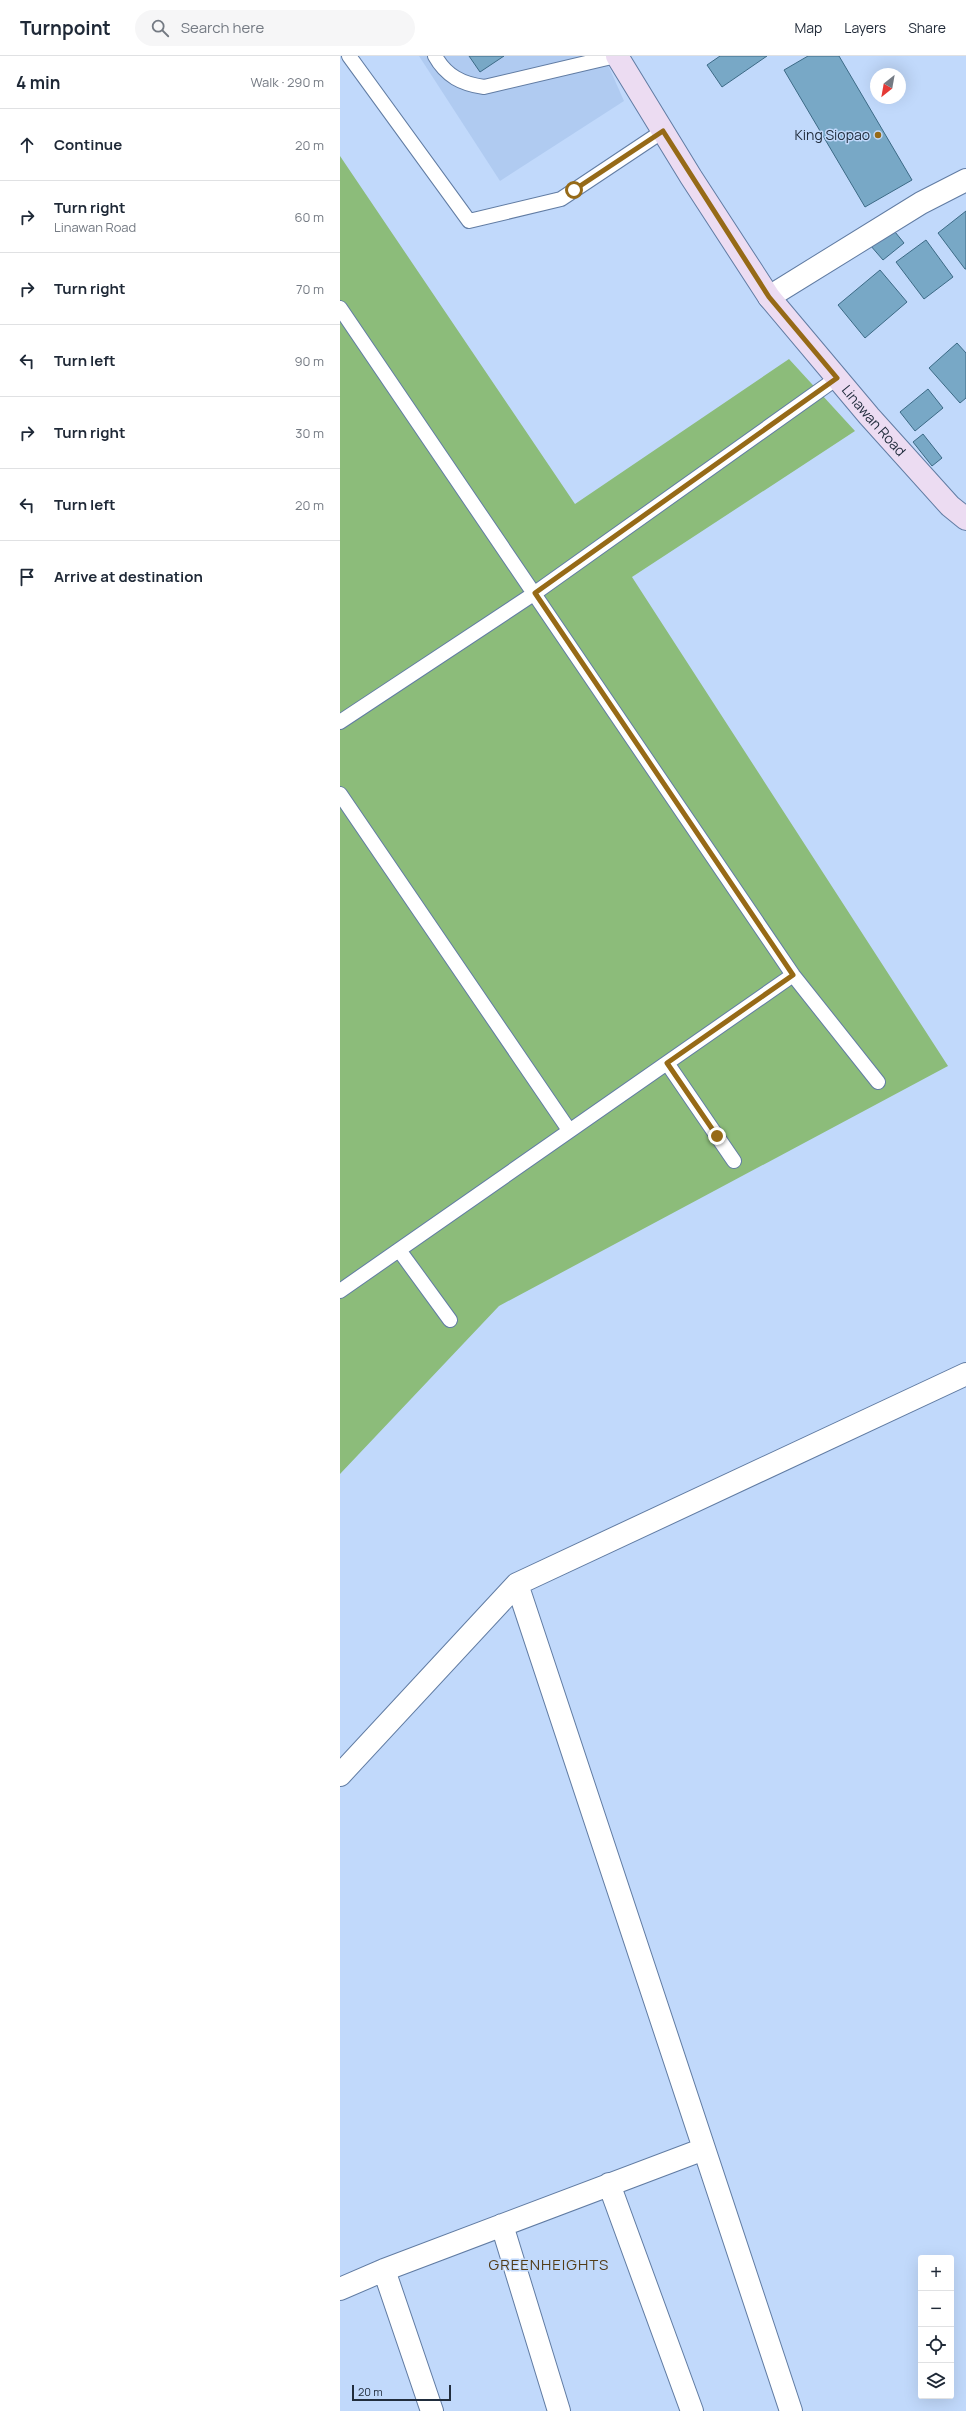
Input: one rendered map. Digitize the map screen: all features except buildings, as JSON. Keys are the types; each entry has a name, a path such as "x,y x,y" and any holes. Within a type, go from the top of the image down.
{"street":[{"name":"Linawan Road","path":"616,56 769,297 837,378 950,506 966,518"},
{"path":"769,297 921,203 966,180"},
{"path":"340,1775 517,1584 966,1374"},
{"path":"517,1584 791,2411"},
{"path":"340,2289 384,2270 704,2149"},
{"path":"609,2184 692,2411"},
{"path":"502,2225 559,2411"},
{"path":"384,2270 432,2411"}],"lane":[{"path":"349,56 468,221 561,198 663,131"},
{"path":"435,56 440,66 450,75 472,86 484,87 616,56"},
{"path":"340,308 793,975 878,1082"},
{"path":"340,722 535,593 837,378"},
{"path":"340,794 569,1130"},
{"path":"340,1291 793,975"},
{"path":"667,1063 734,1161"},
{"path":"399,1250 450,1320"}],"shaded area":[{"path":"419,56 604,56 624,101 500,181"}],"green space":[{"path":"340,156 575,504 789,359 855,431 632,577 948,1066 499,1306 340,1474"}],"place":[{"name":"King Siopao","path":"878,135"}],"district":[{"name":"GREENHEIGHTS","path":"549,2265"}],"route":[{"path":"574,190 663,131 769,297 837,378 535,593 793,975 667,1063 717,1136"}]}
